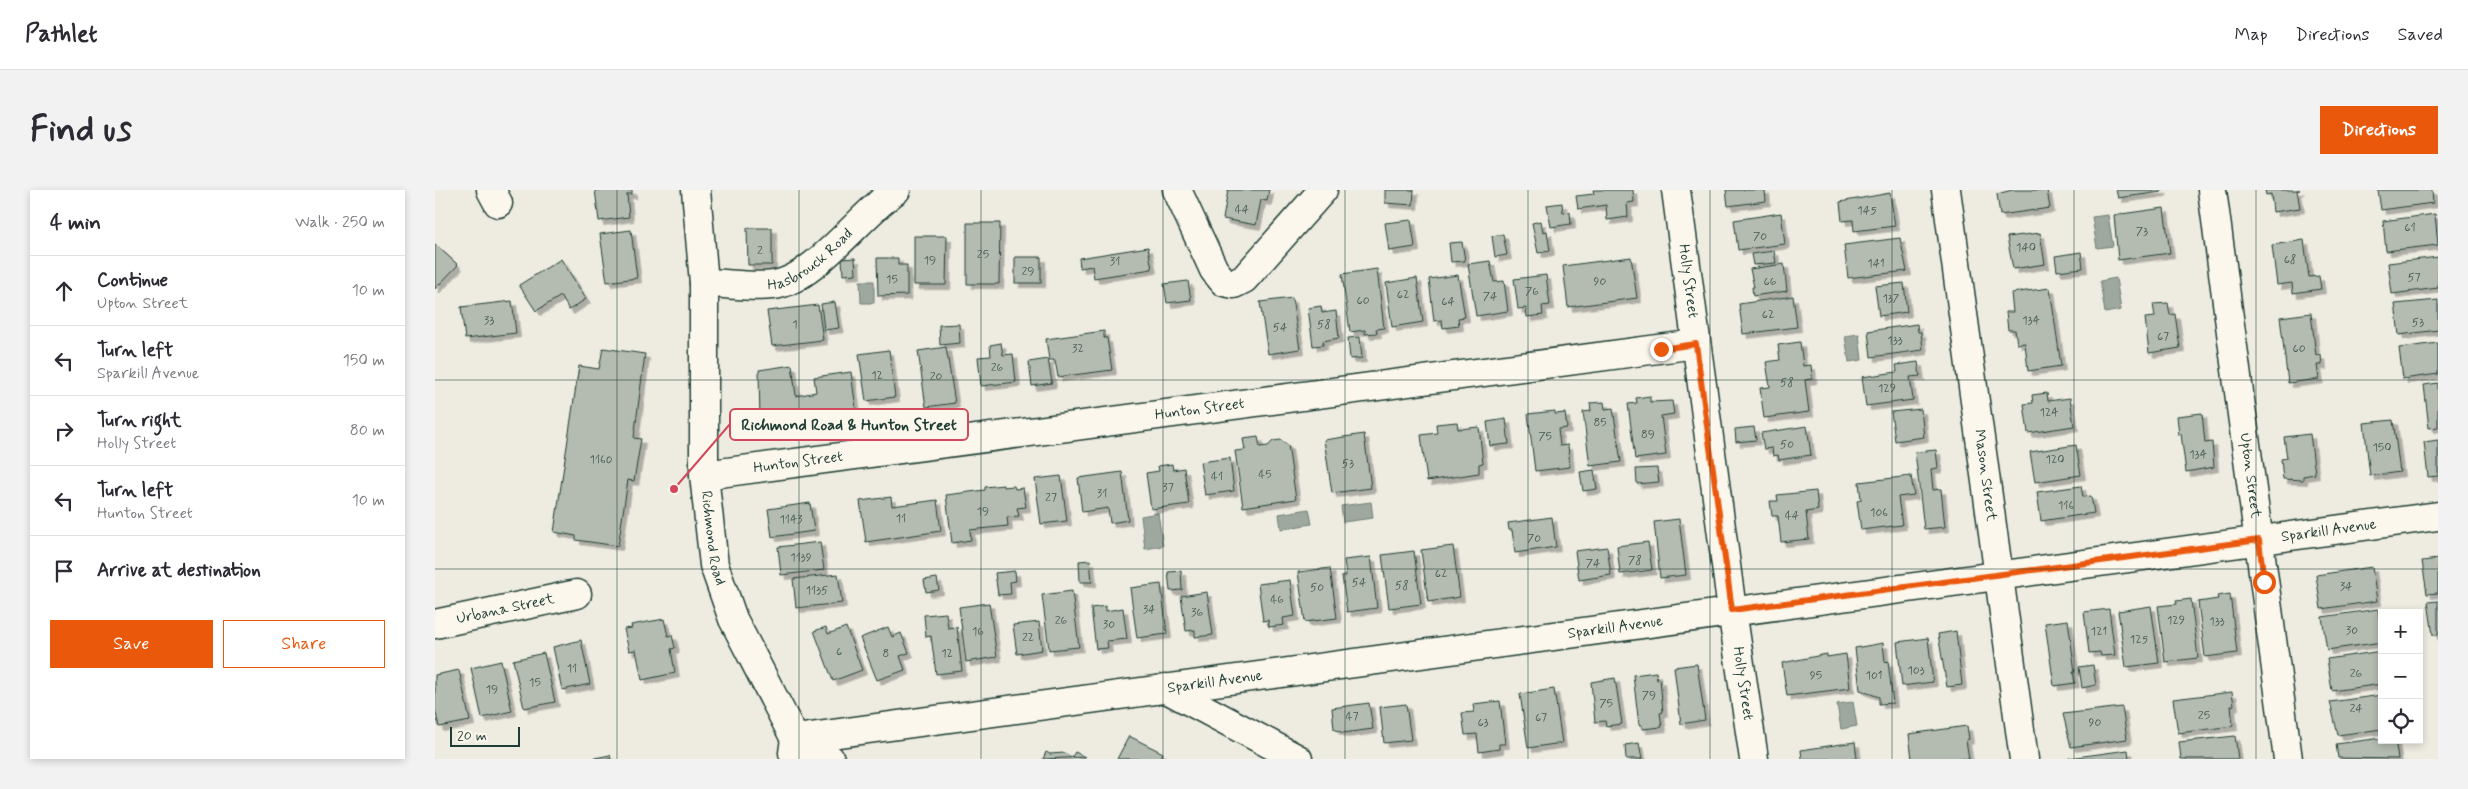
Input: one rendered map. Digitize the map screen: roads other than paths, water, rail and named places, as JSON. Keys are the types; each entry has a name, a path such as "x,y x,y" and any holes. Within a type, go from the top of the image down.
{"street":[{"name":"Richmond Road","path":"697,190 704,283 704,475 714,565 733,619 796,752"},
{"name":"Hasbrouck Road","path":"704,283 773,285 791,280 811,268 881,200 896,190"},
{"path":"1177,190 1214,270 1223,282 1234,284 1245,279 1323,190"},
{"name":"Holly Street","path":"1676,190 1732,610 1754,759"},
{"name":"Mason Street","path":"1946,190 2024,759"},
{"name":"Upton Street","path":"2212,190 2288,759"},
{"name":"Hunton Street","path":"704,475 1696,344"},
{"name":"Sparkill Avenue","path":"796,752 1165,688 2438,516"},
{"name":"Urbana Street","path":"435,624 577,594"},
{"path":"1165,688 1298,759"},
{"path":"796,752 830,759"}],"place":[{"name":"Richmond Road & Hunton Street","path":"674,489"}]}
